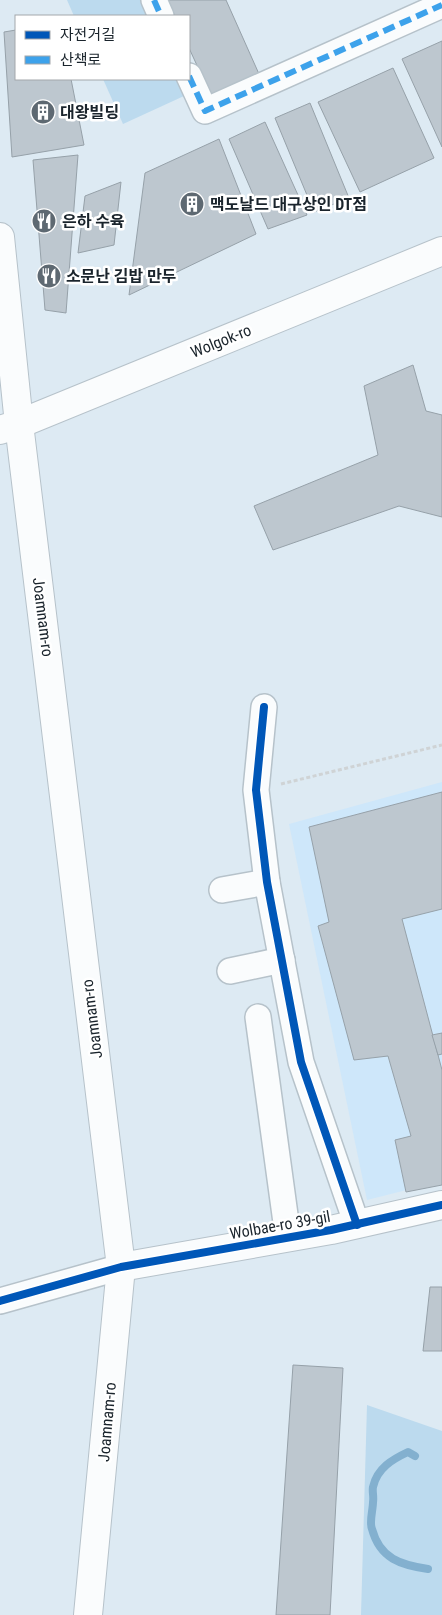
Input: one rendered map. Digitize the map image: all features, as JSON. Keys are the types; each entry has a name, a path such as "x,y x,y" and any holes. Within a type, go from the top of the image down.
{"main road":[{"name":"Joamnam-ro","path":"0,237 10,427 122,1266 88,1615"},
{"name":"Wolgok-ro","path":"10,427 442,251"},
{"name":"Wolbae-ro 39-gil","path":"122,1266 357,1224 442,1205"}],"street":[{"path":"154,0 161,15"},
{"path":"190,78 205,111 442,5"},
{"path":"264,707 256,790 267,882 301,1062 357,1224"},
{"path":"222,890 267,882"},
{"path":"230,972 282,960"},
{"path":"258,1017 288,1237"},
{"path":"0,1300 122,1266"}],"path":[{"path":"256,790 442,745"}],"shaded area":[{"path":"67,0 141,0 148,15 74,15"},
{"path":"103,80 177,80 184,96 123,124"},
{"path":"442,782 442,1181 367,1200 289,824"},
{"path":"367,1405 442,1431 442,1615 361,1615"}],"building":[{"path":"167,0 226,0 259,74 211,96 190,50 190,15 174,15"},
{"name":"대왕빌딩","path":"15,30 15,80 71,80 84,145 12,157 4,32"},
{"path":"442,41 442,147 402,59"},
{"path":"393,68 434,158 360,192 318,102"},
{"path":"310,103 349,198 314,212 275,118"},
{"path":"265,122 307,215 268,229 229,139"},
{"name":"맥도날드 대구상인 DT점","path":"219,139 256,234 129,295 145,173"},
{"path":"78,155 66,313 45,310 33,160"},
{"path":"121,182 114,245 78,253 85,196"},
{"path":"413,365 426,411 442,415 442,517 399,506 273,550 254,506 378,455 364,386"},
{"path":"442,792 442,909 402,919 442,1070 442,1185 406,1192 395,1140 411,1136 388,1056 354,1060 318,926 329,922 309,827"},
{"path":"442,1033 442,1054 438,1055 432,1035"},
{"path":"430,1287 442,1287 442,1351 423,1351"},
{"path":"293,1365 343,1368 330,1615 276,1615"}],"waterway":[{"path":"415,1456 408,1452 391,1461 378,1474 373,1489 371,1526 380,1547 386,1554 409,1565 428,1569"}],"marked path":[{"path":"154,0 161,15"},
{"path":"190,78 205,111 442,5"}],"cycle path":[{"path":"264,707 256,790 267,882 301,1062 357,1225"},
{"path":"0,1301 121,1267 331,1230 442,1205"}],"place":[{"name":"대왕빌딩","path":"43,112"},
{"name":"맥도날드 대구상인 DT점","path":"192,204"},
{"name":"은하 수육","path":"44,221"},
{"name":"소문난 김밥 만두","path":"49,276"}]}
